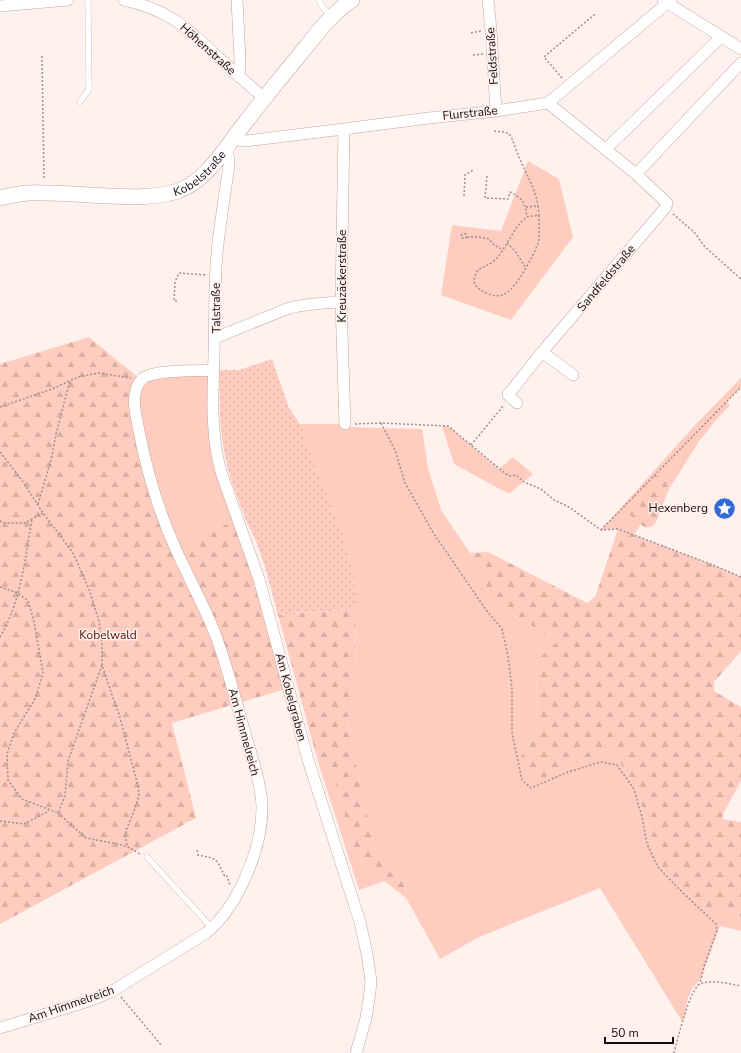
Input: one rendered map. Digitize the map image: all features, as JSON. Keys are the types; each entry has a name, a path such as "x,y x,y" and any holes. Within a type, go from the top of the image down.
{"street":[{"path":"0,6 68,0"},
{"name":"Höhenstraße","path":"124,0 153,8 182,25 264,98"},
{"path":"237,0 240,59 239,77"},
{"name":"Kobelstraße","path":"0,198 26,193 126,197 151,196 167,194 186,188 216,161 264,98 332,16 352,0"},
{"name":"Feldstraße","path":"488,0 492,38 496,112"},
{"path":"666,205 636,174 548,103 667,1 741,49"},
{"path":"606,150 721,37"},
{"path":"636,174 741,63"},
{"name":"Flurstraße","path":"230,143 239,140 246,141 429,118 496,112 548,103"},
{"name":"Kreuzäckerstraße","path":"344,129 342,302 345,424"},
{"name":"Talstraße","path":"230,143 230,159 218,249 215,338 289,308 342,302"},
{"name":"Sandfeldstraße","path":"513,400 508,396 542,352 666,205"},
{"name":"Am Kobelgraben","path":"215,338 214,424 219,466 259,579 308,760 360,922 367,954 371,981 370,992 366,1018 356,1053"},
{"path":"542,352 573,376"},
{"path":"141,380 146,376 157,373 214,370"},
{"name":"Am Himmelreich","path":"0,1028 89,1000 115,990 206,933 225,913 239,891 259,836 262,807 260,794 237,703 222,654 207,615 167,528 144,454 134,401 135,393 141,380"}],"lane":[{"path":"80,102 89,89 88,0"},
{"path":"319,0 323,8 332,16"},
{"path":"147,858 212,928"}],"path":[{"path":"568,86 544,57 595,14"},
{"path":"42,56 44,193"},
{"path":"494,132 504,132 511,136 537,196 539,215 540,229 538,243 526,268 513,288 505,295 493,296 479,289 474,282 476,273 482,267 496,259 519,225 527,217 539,215"},
{"path":"464,196 465,175 473,170"},
{"path":"487,176 485,198 508,199 510,192 520,198 524,203 527,217"},
{"path":"666,205 694,232 705,247 741,280"},
{"path":"526,207 538,206"},
{"path":"467,237 489,239 503,250"},
{"path":"507,243 515,251 526,268"},
{"path":"177,301 174,301 175,282 179,273 216,276"},
{"path":"0,407 52,389 78,377 98,373 141,380"},
{"path":"38,504 51,460 56,434 70,381"},
{"path":"601,530 741,387"},
{"path":"471,445 513,400"},
{"path":"381,423 395,450 406,483 434,534 486,610 502,629 508,656 512,690 512,733 522,780 531,788 568,772 601,762 617,765 634,789 642,817 647,844 658,867 716,924 717,930 704,966 700,984"},
{"path":"345,424 381,423 448,426 506,474 510,476 516,475 524,482 541,489 554,500 569,507 601,530 618,529 741,577"},
{"path":"0,452 21,479 73,553 89,589 99,621 102,642 102,665 119,714 138,786 139,796 125,837 128,847"},
{"path":"0,521 4,523 25,523 43,512"},
{"path":"0,637 8,624 18,593 32,520"},
{"path":"0,587 18,593 28,601 34,621 43,673 34,699 14,733 7,754 8,780 22,799 58,813 86,838 128,847 147,858"},
{"path":"58,813 66,796 68,761 102,665"},
{"path":"0,821 24,824 49,810"},
{"path":"197,850 198,855 213,858 218,862 225,877 227,876 232,889 239,891"},
{"path":"674,1053 690,999 695,988 700,984 710,982 741,986"},
{"path":"115,990 162,1046"}],"green space":[{"path":"528,161 559,179 573,237 511,320 441,295 452,225 501,231"},
{"name":"Kobelwald","path":"89,337 141,380 135,409 177,551 238,518 289,688 172,723 196,818 0,924 0,364"},
{"path":"272,359 289,408 300,424 311,456 340,528 354,575 356,609 278,615 265,567 256,541 245,518 232,483 223,446 220,417 219,370 239,370"},
{"path":"214,370 213,423 238,518 177,552 135,409 146,376"},
{"path":"741,378 741,387 727,402 730,405 700,440 669,489 670,478 623,508 641,524 634,535 618,529 601,530 695,425"},
{"path":"300,424 345,424 346,427 422,429 428,468 441,510 470,553 489,593 513,615 559,641 536,661 537,720 532,743 520,757 532,782 611,747 637,790 660,865 700,907 732,911 741,917 741,931 720,926 701,979 693,987 688,998 683,1023 600,888 479,937 440,959 406,898 405,873 375,849 347,725 355,672 356,628 354,575 340,528 311,456"},
{"path":"442,426 448,426 499,469 513,457 533,474 509,494 454,464"},
{"path":"655,475 664,475 670,478 669,489 655,524 647,527 640,524 622,508"},
{"path":"618,529 741,577 741,651 714,682 714,691 741,707 741,781 724,812 722,819 741,822 741,917 732,911 700,907 660,865 637,790 611,747 532,783 526,782 520,757 532,743 537,720 536,661 558,641 513,615 489,593 470,553 488,552 587,603 595,597"},
{"path":"356,609 355,672 347,725 375,849 405,873 406,898 368,868 355,853 330,763 318,762 278,615"},
{"path":"318,762 330,763 355,853 368,868 385,881 359,890"}],"place":[{"name":"Hexenberg","path":"724,508"}]}
